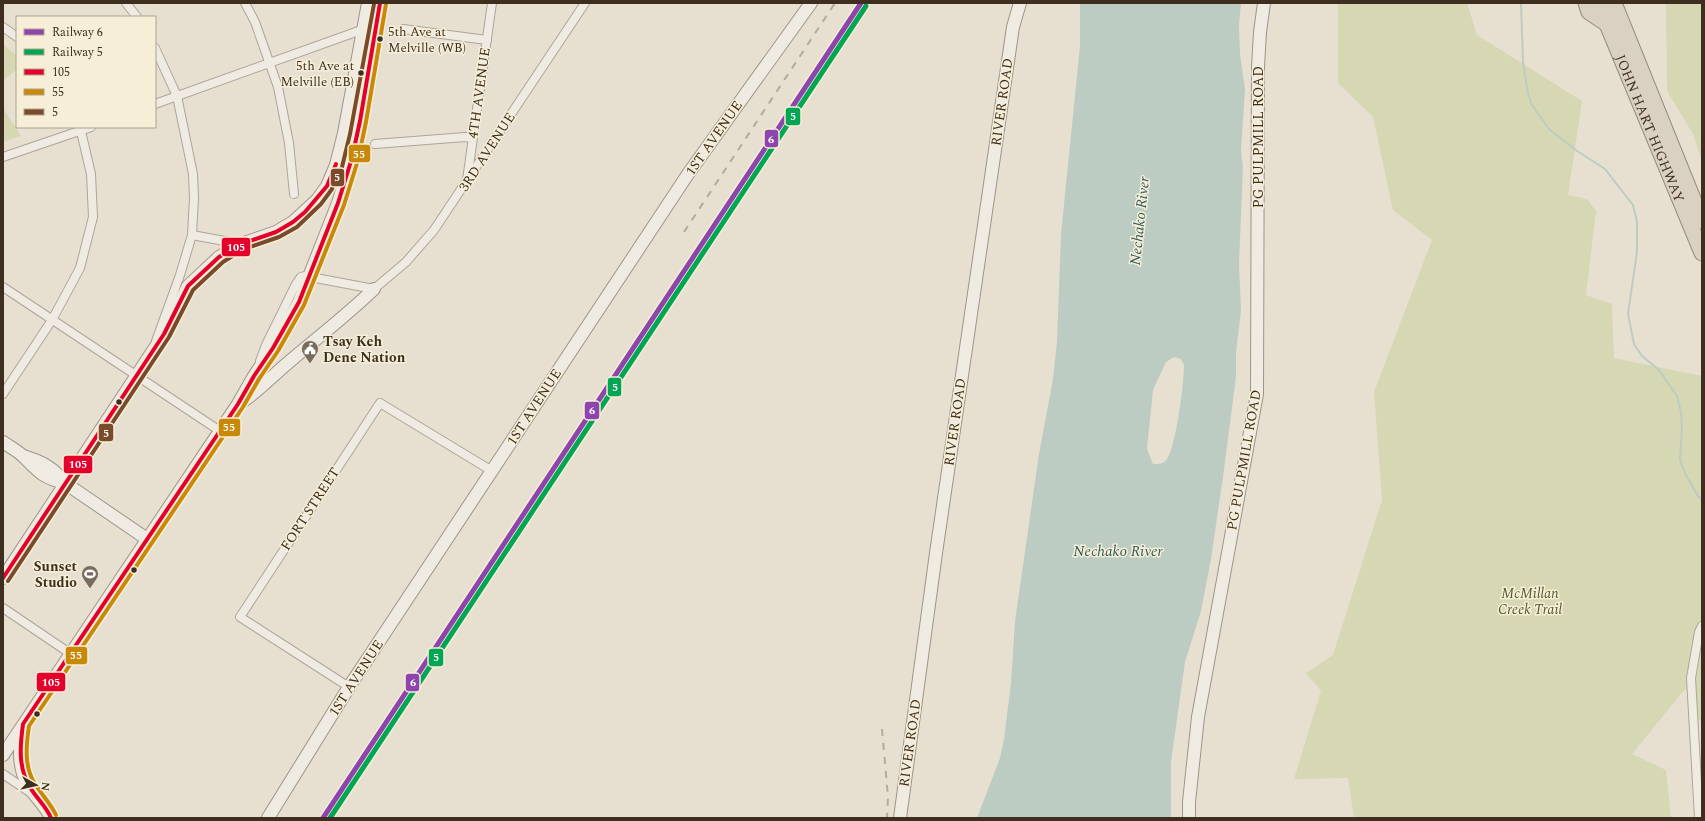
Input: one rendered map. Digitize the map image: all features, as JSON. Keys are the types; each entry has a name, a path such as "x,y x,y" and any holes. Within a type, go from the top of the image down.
{"highway":[{"path":"1586,3 1589,12 1607,24"},
{"name":"JOHN HART HIGHWAY","path":"1600,3 1607,24 1702,253"},
{"name":"JOHN HART HIGHWAY","path":"1614,3 1702,221"}],"main road":[{"path":"3,578 164,334 188,286 220,257 241,244 276,232 293,222 317,200 327,186 336,165 344,133 368,3"},
{"path":"3,755 238,404 284,330 310,277 338,203 352,158 380,3"},
{"name":"1ST AVENUE","path":"268,818 349,687 688,174 810,3"},
{"name":"RIVER ROAD","path":"1013,3 1013,27"},
{"name":"RIVER ROAD","path":"900,818 936,553 1013,27 1020,3"},
{"name":"PG PULPMILL ROAD","path":"1189,818 1189,802 1198,717 1257,394 1258,67 1260,32 1264,3"},
{"path":"238,404 253,395 288,363 359,304 374,289"},
{"path":"3,442 23,456 34,468 52,480 65,483 148,539"},
{"path":"23,724 20,747 20,763 29,787 46,808 51,818"}],"street":[{"path":"126,3 136,16"},
{"path":"245,3 255,22 278,87 289,143 294,194"},
{"name":"4TH AVENUE","path":"467,182 492,3"},
{"name":"3RD AVENUE","path":"374,289 406,262 434,230 585,3"},
{"path":"156,104 377,24"},
{"path":"3,28 16,37"},
{"path":"403,28 487,40"},
{"path":"151,353 180,275 192,235 194,198 193,174 177,96 156,50"},
{"path":"3,157 81,129 91,174 93,217 80,268 52,320 3,394"},
{"path":"375,144 465,137 472,138"},
{"path":"192,235 241,244"},
{"path":"310,277 374,289"},
{"path":"3,287 220,431"},
{"name":"FORT STREET","path":"349,687 240,617 380,402 492,471"},
{"path":"3,608 71,654"},
{"path":"1699,818 1691,678 1699,632 1702,626"},
{"path":"3,774 38,798"}],"green space":[{"name":"McMillan Creek Trail","path":"1338,3 1467,3 1477,35 1582,101 1568,195 1587,199 1596,211 1586,295 1612,304 1614,358 1702,376 1702,722 1696,718 1686,688 1632,754 1666,770 1671,818 1354,818 1348,778 1294,779 1321,691 1306,673 1333,655 1382,500 1374,392 1432,240 1393,210 1373,117 1338,83"},
{"path":"1666,3 1702,3 1702,161 1693,134 1667,91"},
{"path":"3,44 16,55 16,70 3,81"},
{"path":"3,108 21,136 3,142"}],"water":[{"name":"Nechako River","path":"1080,3 1241,3 1239,25 1240,54 1245,89 1241,151 1243,167 1239,264 1241,311 1236,352 1236,377 1223,477 1211,559 1201,611 1185,662 1171,762 1171,818 977,818 1000,758 1004,739 1011,683 1015,621 1039,454 1053,379 1057,341 1061,234 1080,46","holes":["1174,357 1181,359 1184,365 1183,385 1173,441 1166,461 1153,464 1147,449 1153,390 1166,362"]}],"waterway":[{"path":"1521,3 1523,63 1528,93 1532,105 1549,129 1577,151 1605,169 1633,205 1637,222 1637,252 1628,314 1634,344 1642,356 1659,370 1677,396 1681,412 1682,428 1680,460 1686,475 1698,496 1702,500"}],"railway":[{"path":"684,232 835,3"},
{"path":"882,729 888,797 887,818"}],"rail line":[{"name":"6","path":"323,818 861,3"},
{"name":"5","path":"330,818 866,6"}],"transit line":[{"name":"105","path":"51,818 30,787 23,772 21,757 23,724 238,404 254,376 273,348 299,302 338,203 352,158 360,121 380,3"},
{"name":"5","path":"8,581 169,337 193,290 223,262 244,249 279,237 297,227 321,204 332,189 342,167 350,134 374,4"},
{"name":"55","path":"56,815 35,784 29,771 27,763 29,726 243,407 259,379 278,351 304,305 344,205 358,160 386,4"},
{"name":"105","path":"3,578 164,334 188,286 219,257 241,244 276,232 293,222 305,212 327,186 336,164"}],"place":[{"name":"5th Ave at Melville (WB)","path":"380,39"},
{"name":"5th Ave at Melville (EB)","path":"361,73"},
{"name":"Tsay Keh Dene Nation","path":"310,364"},
{"name":"Sunset Studio","path":"90,589"}]}
